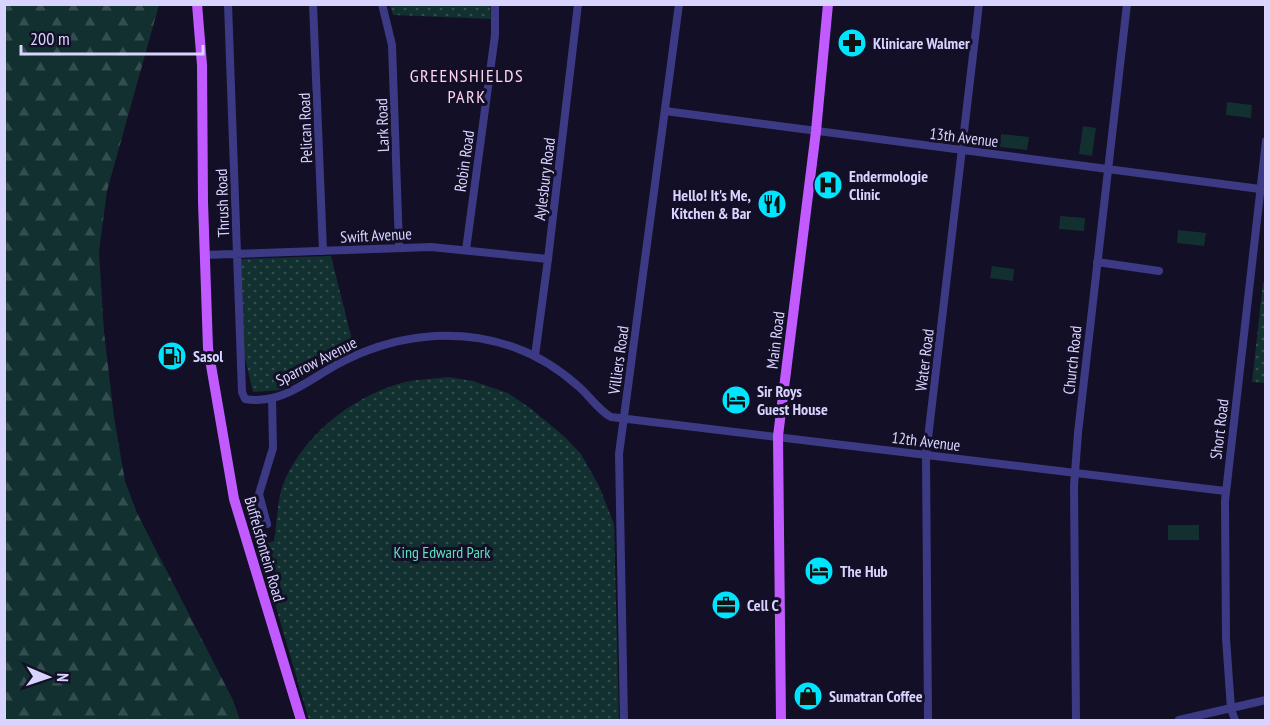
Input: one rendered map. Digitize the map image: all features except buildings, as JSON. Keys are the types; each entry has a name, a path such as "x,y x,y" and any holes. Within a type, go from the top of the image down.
{"main road":[{"name":"Buffelsfontein Road","path":"197,4 204,127 207,142 208,348 234,499 301,720"},
{"name":"Main Road","path":"781,720 777,436 831,4"}],"street":[{"name":"Thrush Road","path":"228,4 242,392 245,399"},
{"name":"Pelican Road","path":"313,4 323,251"},
{"name":"Lark Road","path":"382,4 392,45 399,246"},
{"name":"Robin Road","path":"466,250 495,35 495,4"},
{"name":"Aylesbury Road","path":"535,356 578,4"},
{"name":"Villiers Road","path":"624,720 618,471 620,437 679,4"},
{"name":"Water Road","path":"928,720 926,455 979,4"},
{"name":"Church Road","path":"1076,720 1075,473 1127,4"},
{"name":"13th Avenue","path":"665,111 1260,189"},
{"name":"Short Road","path":"1236,720 1230,709 1225,574 1226,491 1266,141"},
{"name":"Swift Avenue","path":"207,255 399,246 466,250 548,259"},
{"path":"1097,262 1159,271"},
{"name":"Sparrow Avenue","path":"245,399 284,396 358,353 383,344 444,335 471,338 515,348 535,356 579,386 608,416 624,418"},
{"path":"267,524 259,494 273,448 272,398"},
{"name":"12th Avenue","path":"624,418 1226,491"},
{"path":"1179,720 1266,700"}],"green space":[{"path":"4,5 159,5 107,191 99,252 104,332 114,417 125,481 137,513 233,700 240,720 5,720"},
{"path":"390,5 490,5 491,19 393,15"},
{"path":"1227,102 1252,105 1251,118 1226,115"},
{"path":"1083,126 1096,128 1092,156 1079,154"},
{"path":"1001,134 1029,137 1027,150 1000,147"},
{"path":"1060,216 1085,218 1084,231 1059,229"},
{"path":"1178,230 1206,233 1204,246 1177,243"},
{"path":"331,256 354,348 281,390 253,392 244,354 240,259"},
{"path":"992,266 1014,269 1013,281 990,278"},
{"path":"1265,280 1265,383 1252,382"},
{"name":"King Edward Park","path":"448,377 473,381 508,393 530,408 565,437 581,454 599,486 614,524 619,720 309,720 258,546 274,541 279,500 290,469 314,436 329,422 362,399 398,384"},
{"path":"1168,525 1199,525 1199,540 1168,540"}],"place":[{"name":"Klinicare Walmer","path":"852,43"},
{"name":"Endermologie Clinic","path":"828,185"},
{"name":"Hello! It's Me, Kitchen & Bar","path":"772,204"},
{"name":"Sasol","path":"172,356"},
{"name":"Sir Roys Guest House","path":"736,400"},
{"name":"The Hub","path":"819,571"},
{"name":"Cell C","path":"726,605"},
{"name":"Sumatran Coffee","path":"808,696"}],"district":[{"name":"GREENSHIELDS PARK","path":"467,86"}]}
